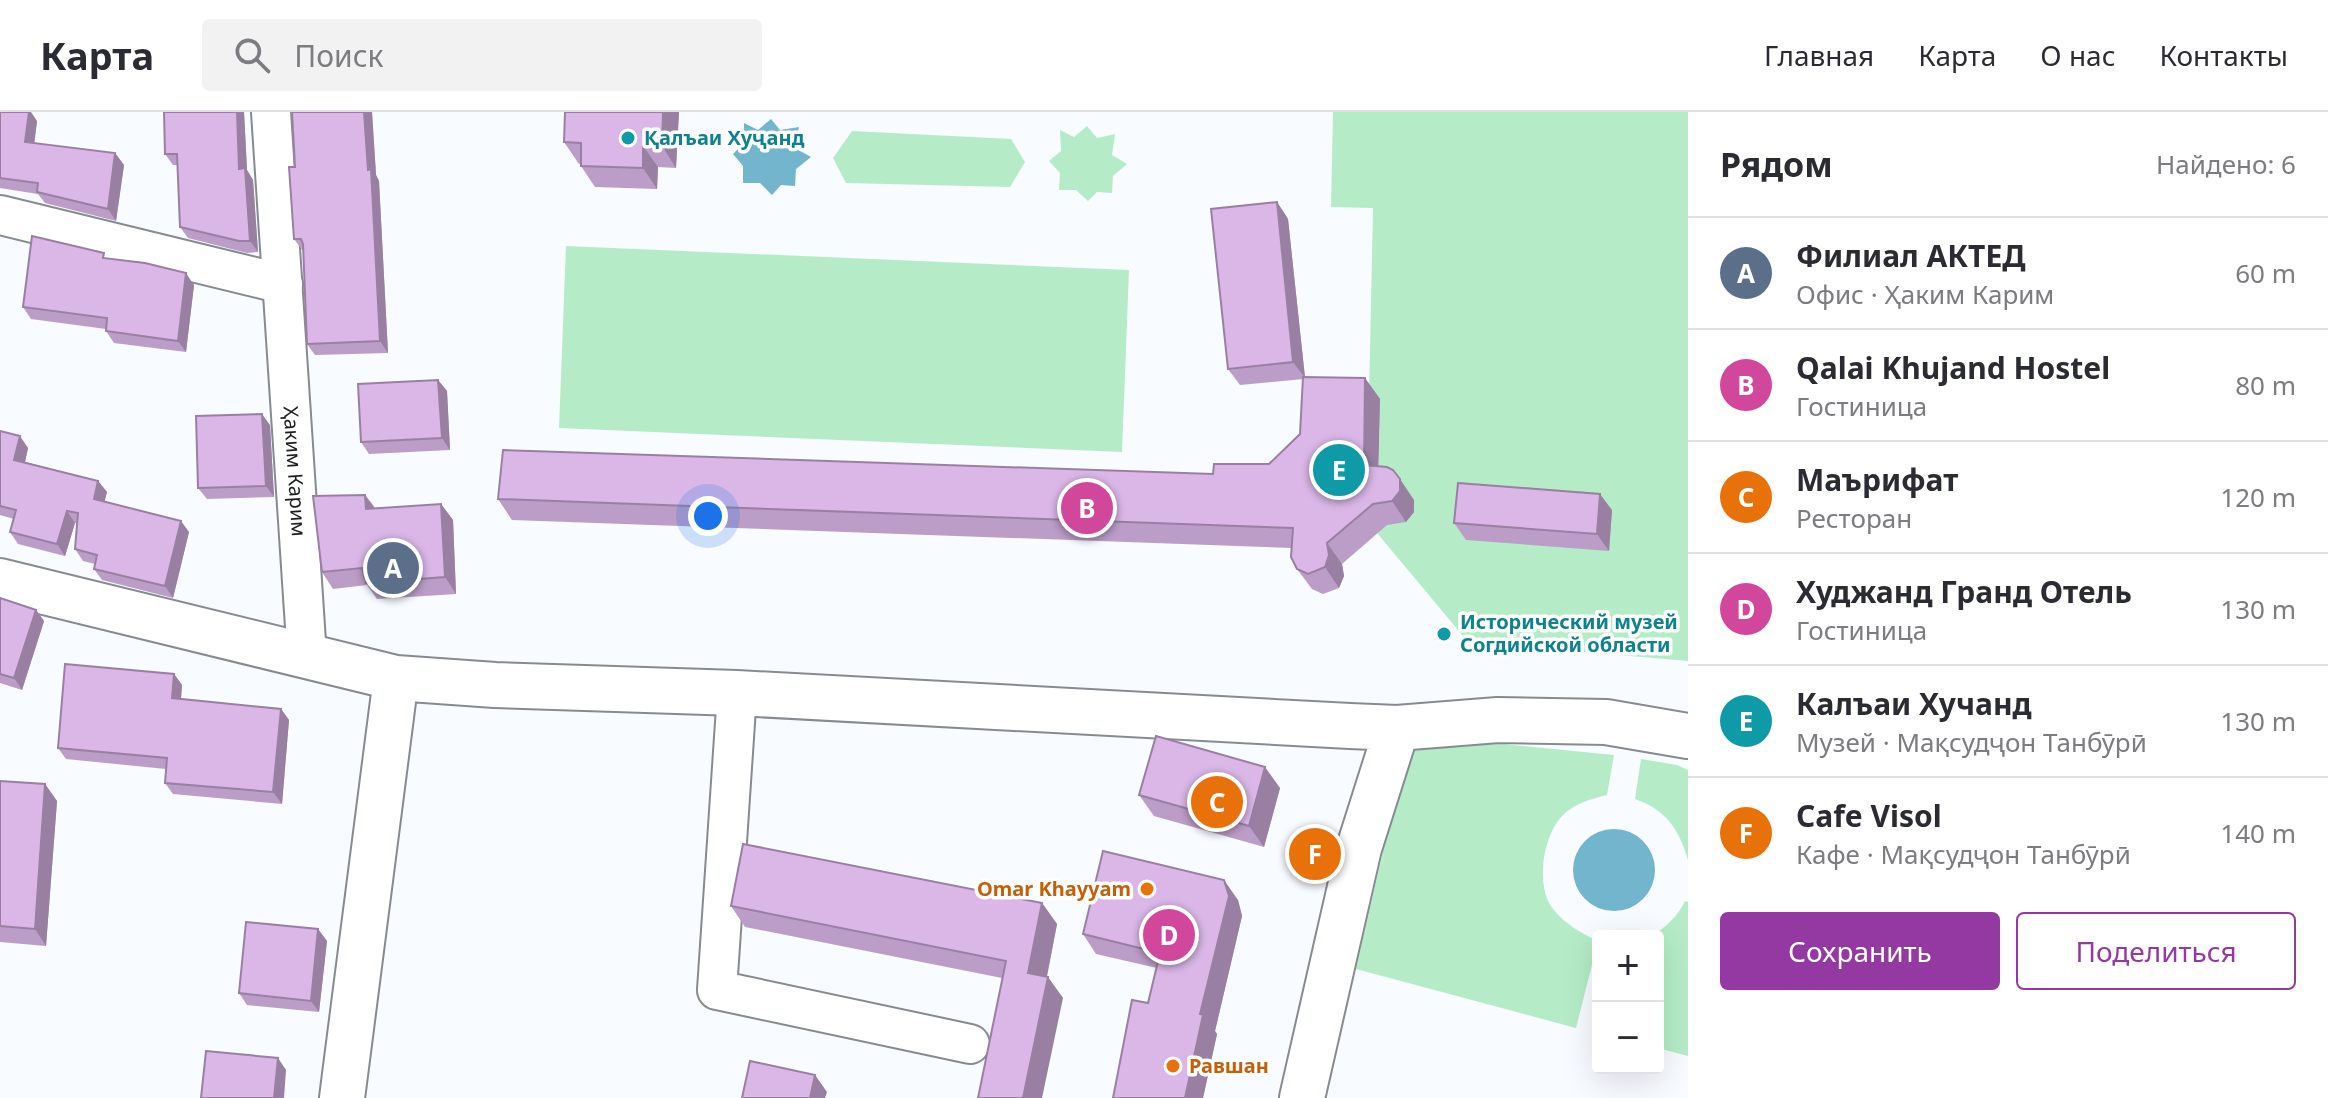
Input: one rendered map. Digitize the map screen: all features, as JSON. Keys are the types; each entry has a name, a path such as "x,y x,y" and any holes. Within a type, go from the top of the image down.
{"street":[{"name":"Ҳаким Карим","path":"271,112 307,657"},
{"path":"0,215 283,284"},
{"path":"0,581 396,678 1397,728 1498,720 1606,722 1688,736"},
{"path":"342,1098 396,678"},
{"path":"737,693 717,990 970,1044"},
{"path":"1302,1098 1359,848 1397,728"}],"green space":[{"path":"1333,112 1688,112 1688,661 1468,642 1377,533 1380,399 1369,399 1373,208 1331,207"},
{"path":"1087,126 1097,138 1115,134 1112,155 1127,164 1113,176 1112,193 1097,192 1088,201 1076,190 1059,190 1060,173 1049,161 1061,151 1060,130 1074,137"},
{"path":"852,131 1011,139 1025,162 1010,187 846,183 833,158"},
{"path":"566,246 1129,270 1122,452 559,428"},
{"path":"1432,737 1614,755 1607,795 1578,805 1562,816 1550,836 1544,861 1544,888 1553,909 1574,928 1592,938 1592,965 1576,1028 1356,969 1403,764 1420,742"},
{"path":"1641,759 1688,770 1688,860 1670,822 1655,809 1635,799"},
{"path":"1685,901 1688,902 1688,1056 1664,1050 1664,930 1661,930 1679,912"}],"water":[{"path":"771,119 780,130 799,127 795,148 811,157 796,169 795,186 781,185 772,195 760,183 743,183 743,166 733,154 744,143 744,123 758,130"},
{"path":"1606,829 1622,829 1637,836 1648,847 1655,870 1652,886 1643,899 1622,911 1606,911 1591,904 1580,893 1573,878 1573,862 1580,847 1591,836"}],"building":[{"path":"0,112 29,112 25,142 115,153 108,209 37,192 38,183 0,178"},
{"path":"164,112 237,112 239,169 245,168 250,241 180,227 177,154 165,154"},
{"path":"292,112 364,112 368,170 371,169 380,341 307,344 303,244 301,239 294,239 289,167 295,167"},
{"name":"Қалъаи Хуҷанд","path":"565,112 663,112 662,146 643,146 643,168 581,166 581,143 564,142"},
{"path":"1277,202 1293,362 1228,369 1211,209"},
{"path":"32,236 104,253 103,258 145,263 186,273 178,341 106,331 107,318 23,307"},
{"path":"1303,377 1365,378 1364,465 1387,467 1400,479 1400,491 1392,501 1373,504 1327,543 1329,555 1325,567 1308,574 1297,569 1291,557 1293,528 498,499 503,450 1213,474 1214,464 1269,464 1300,434"},
{"path":"438,380 442,438 361,442 358,384"},
{"path":"262,414 266,486 198,488 196,416"},
{"path":"0,431 20,436 14,460 98,481 94,499 181,521 165,586 94,569 97,555 75,549 78,513 67,511 57,544 10,532 16,510 0,506"},
{"path":"1458,483 1600,494 1597,534 1454,523"},
{"path":"365,495 366,509 441,504 445,577 366,583 362,568 322,572 313,496"},
{"path":"0,598 36,610 14,678 0,674"},
{"path":"65,664 174,674 172,698 281,709 273,792 165,783 167,758 58,748"},
{"path":"1156,736 1265,767 1249,826 1139,795"},
{"path":"0,781 45,784 35,929 0,926"},
{"path":"743,844 1042,903 1028,973 1048,977 1023,1098 978,1098 1006,961 731,906"},
{"path":"1103,851 1224,880 1229,896 1200,1014 1203,1015 1185,1098 1113,1098 1132,1000 1148,1003 1160,953 1083,934"},
{"path":"246,922 318,929 311,1001 239,993"},
{"path":"206,1051 278,1058 274,1098 201,1098"},
{"path":"750,1061 815,1075 810,1098 742,1098"}],"place":[{"name":"Қалъаи Хуҷанд","path":"628,138"},
{"name":"Калъаи Хучанд","path":"1339,470"},
{"name":"Qalai Khujand Hostel","path":"1087,508"},
{"name":"Филиал AКТЕД","path":"393,568"},
{"name":"Исторический музей Согдийской области","path":"1444,634"},
{"name":"Маърифат","path":"1217,802"},
{"name":"Cafe Visol","path":"1315,854"},
{"name":"Omar Khayyam","path":"1147,889"},
{"name":"Худжанд Гранд Отель","path":"1169,935"},
{"name":"Равшан","path":"1173,1066"}]}
